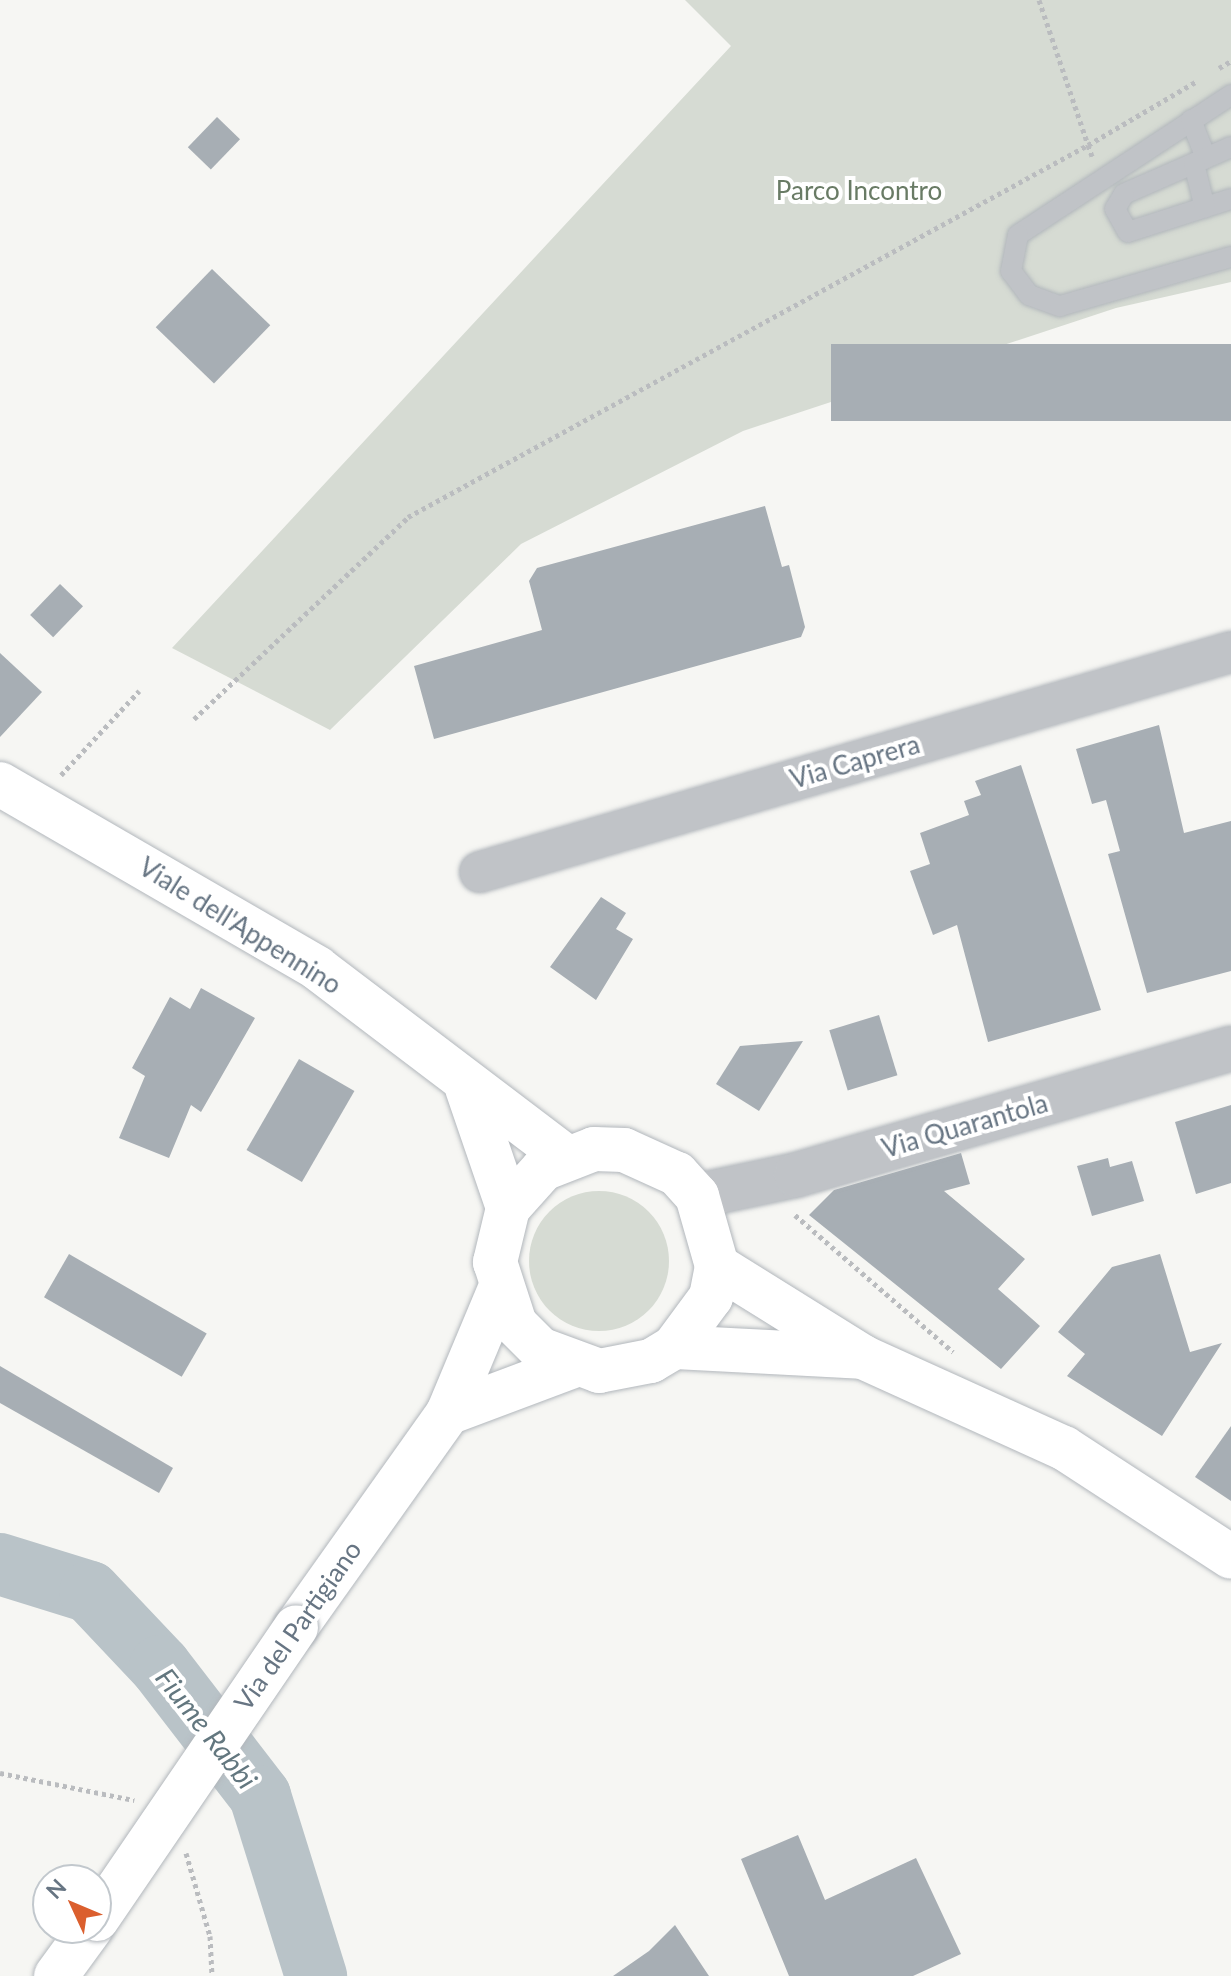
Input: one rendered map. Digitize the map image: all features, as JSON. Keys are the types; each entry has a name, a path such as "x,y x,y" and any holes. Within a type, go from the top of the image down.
{"main road":[{"name":"Viale dell'Appennino","path":"0,784 317,968 467,1088 566,1157"},
{"path":"467,1088 508,1208"},
{"path":"573,1366 540,1349 515,1324 499,1291 498,1235 508,1208 543,1169 566,1157 594,1149 652,1159 697,1196 717,1266 711,1297 674,1347"},
{"path":"717,1266 863,1357 1064,1448 1231,1557"},
{"name":"Via del Partigiano","path":"112,1897 296,1627 448,1413 499,1291"},
{"path":"448,1413 573,1366 626,1369 674,1347 863,1357"},
{"name":"Via del Partigiano","path":"56,1976 79,1944"}],"street":[{"name":"Via Caprera","path":"480,872 1231,652"},
{"name":"Via Quarantola","path":"697,1196 796,1175 1231,1049"}],"lane":[{"path":"1231,95 1100,176 1018,235 1011,271 1029,295 1060,306 1231,257"},
{"path":"1191,120 1200,161 1205,208"},
{"path":"1231,147 1124,194 1115,209 1128,232 1231,199"}],"path":[{"path":"1039,0 1100,176"},
{"path":"194,719 408,517 1088,145 1231,61"},
{"path":"52,785 139,691"},
{"path":"796,1175 804,1199 794,1215 959,1358"},
{"path":"0,1773 23,1775"}],"green space":[{"name":"Parco Incontro","path":"685,0 1231,0 1231,282 1116,308 743,431 521,544 330,730 172,648 731,46"},
{"path":"599,1191 626,1196 649,1211 664,1234 669,1261 664,1288 649,1311 626,1326 599,1331 572,1326 549,1311 534,1288 529,1261 534,1234 549,1211 572,1196"}],"building":[{"path":"217,117 240,139 211,169 188,147"},
{"path":"212,269 270,325 214,384 156,327"},
{"path":"831,344 1231,344 1231,421 831,421"},
{"path":"765,506 782,567 789,565 805,627 801,637 434,739 414,666 542,630 529,581 537,568"},
{"path":"60,584 83,606 53,637 30,615"},
{"path":"0,653 42,692 0,737"},
{"path":"1159,725 1184,833 1231,821 1231,971 1147,993 1108,854 1120,851 1106,800 1092,804 1076,749"},
{"path":"1021,765 1101,1010 988,1042 957,925 933,935 910,871 930,864 920,833 969,815 964,801 981,795 975,781"},
{"path":"601,897 626,913 616,929 633,939 596,1000 550,967"},
{"path":"201,988 255,1018 201,1112 191,1105 169,1158 119,1138 145,1076 132,1068 170,997 190,1009"},
{"path":"879,1015 897,1075 848,1090 829,1030"},
{"path":"803,1041 759,1111 716,1084 740,1046"},
{"path":"299,1059 354,1091 302,1182 246,1150"},
{"path":"1231,1105 1231,1183 1196,1194 1175,1122"},
{"path":"961,1153 970,1184 944,1191 1025,1259 998,1289 1040,1326 1001,1369 809,1215 834,1190"},
{"path":"1108,1158 1110,1167 1132,1161 1144,1201 1092,1216 1077,1166"},
{"path":"69,1254 207,1334 182,1377 44,1297"},
{"path":"1160,1254 1190,1352 1222,1343 1162,1436 1067,1376 1085,1354 1058,1332 1112,1267"},
{"path":"0,1366 173,1468 159,1493 0,1403"},
{"path":"1231,1426 1231,1501 1195,1477"},
{"path":"798,1835 825,1900 916,1858 961,1954 913,1976 789,1976 741,1859"},
{"path":"675,1925 709,1976 613,1976 649,1951"}],"waterway":[{"name":"Fiume Rabbi","path":"0,1564 90,1592 160,1666 260,1796 316,1976"}]}
